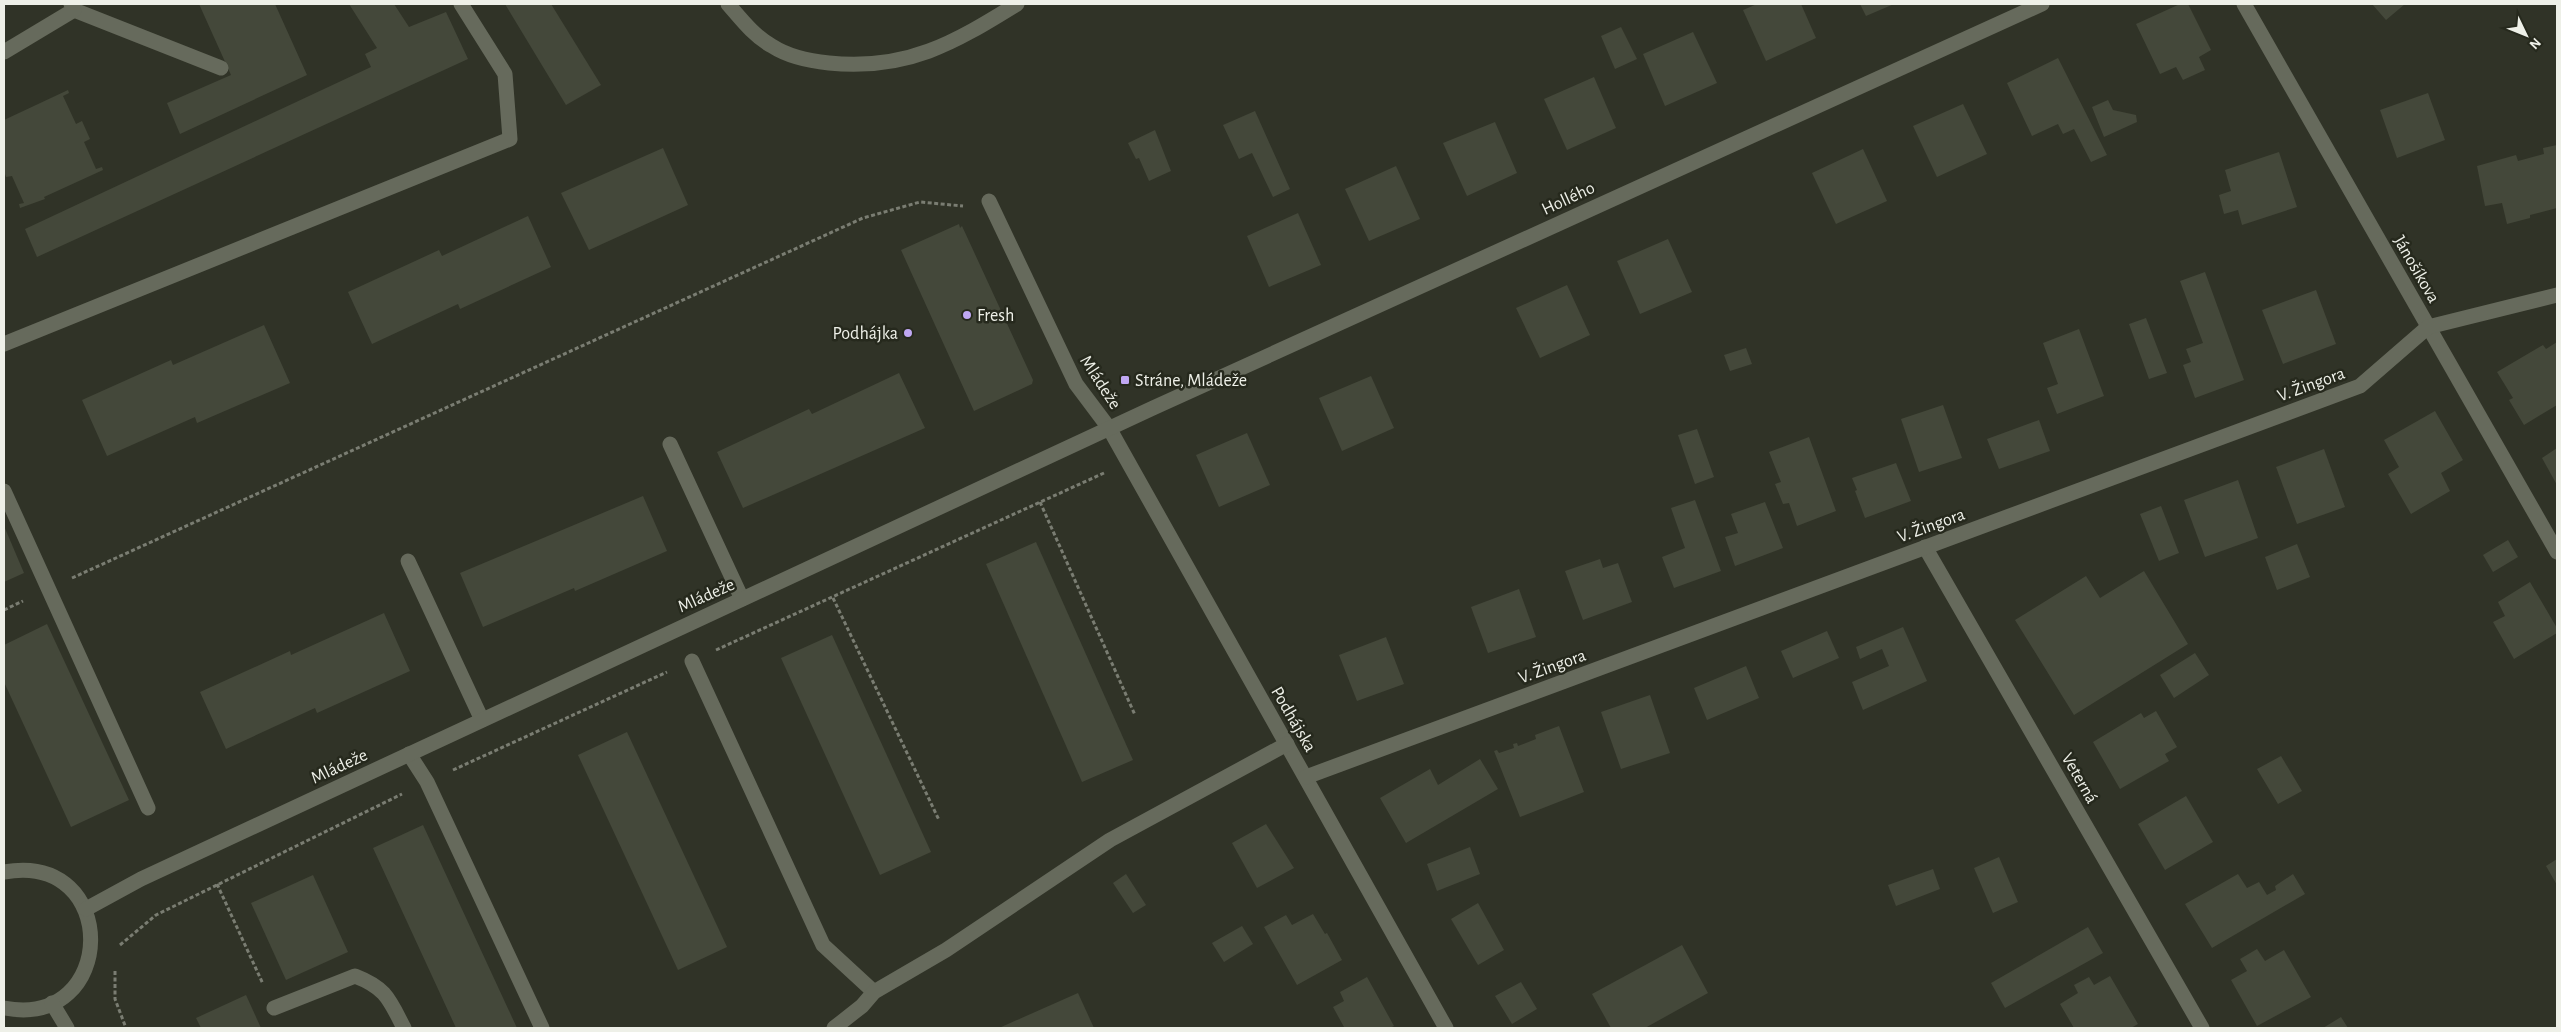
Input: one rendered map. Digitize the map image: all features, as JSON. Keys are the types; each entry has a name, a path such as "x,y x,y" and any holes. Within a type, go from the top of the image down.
{"street":[{"path":"4,344 510,139 505,74 461,4"},
{"path":"728,4 770,46 790,55 817,62 849,65 883,64 929,52 982,26 1017,4"},
{"name":"Hollého","path":"1109,428 2042,4"},
{"name":"Jánošíkova","path":"2244,4 2557,552"},
{"path":"4,52 72,7 221,68"},
{"name":"Mládeže","path":"86,909 141,879 1109,428 1076,384 989,201"},
{"name":"V. Žingora","path":"1306,777 2360,386 2428,327 2557,295"},
{"name":"Podhájska","path":"1109,428 1446,1028"},
{"path":"670,444 742,599"},
{"path":"4,492 148,808"},
{"name":"Veterná","path":"1925,547 2202,1028"},
{"path":"408,561 482,720"},
{"path":"692,661 822,945 874,992"},
{"path":"834,1028 862,1006 874,992 946,950 1110,840 1288,744"},
{"path":"410,754 427,782 542,1028"},
{"path":"4,872 28,870 52,876 72,890 86,909 92,936 88,963 74,987 52,1003 27,1010 4,1008"},
{"path":"274,1008 355,976 375,984 389,999 404,1028"},
{"path":"52,1003 67,1028"}],"path":[{"path":"4,610 863,218 920,202 960,206 989,201"},
{"path":"118,953 120,943 156,914 216,884 427,782 1127,462"},
{"path":"1040,502 1134,716"},
{"path":"833,598 939,820"},
{"path":"216,884 274,1008"},
{"path":"116,962 115,998 126,1028"}],"building":[{"path":"199,4 275,4 307,75 180,134 167,103 231,75"},
{"path":"349,4 394,4 409,27 446,12 468,59 37,257 25,229 371,67 365,54 377,48"},
{"path":"505,4 551,4 601,85 566,105"},
{"path":"1757,4 1801,4 1816,38 1766,61 1743,10"},
{"path":"1860,4 1894,4 1866,16"},
{"path":"2180,4 2188,4 2211,50 2199,57 2205,70 2183,80 2176,67 2160,74 2136,24"},
{"path":"2372,4 2405,4 2386,20"},
{"path":"1621,27 1637,59 1615,69 1601,36"},
{"path":"1693,32 1717,83 1665,106 1643,54"},
{"path":"2058,58 2107,155 2091,162 2074,129 2063,134 2058,124 2032,136 2007,83"},
{"path":"1594,77 1616,128 1567,150 1544,99"},
{"path":"68,90 69,93 63,96 76,124 82,121 90,139 84,142 96,169 102,167 103,170 44,197 45,199 20,208 19,204 24,203 12,176 6,177 4,171 4,120"},
{"path":"2428,93 2445,140 2397,158 2380,110"},
{"path":"2108,100 2113,110 2136,115 2137,122 2104,137 2092,107"},
{"path":"1963,104 1987,154 1937,177 1913,126"},
{"path":"1255,111 1290,189 1273,197 1252,153 1239,159 1223,125"},
{"path":"1495,122 1517,173 1467,196 1443,143"},
{"path":"1155,130 1171,171 1149,181 1139,158 1136,159 1128,143"},
{"path":"2557,145 2557,208 2530,215 2530,218 2507,224 2502,203 2485,206 2477,166 2516,155 2518,161 2544,154 2543,148"},
{"path":"663,148 688,205 589,250 561,193"},
{"path":"1863,149 1887,201 1836,224 1812,173"},
{"path":"2279,152 2297,207 2242,225 2238,210 2224,214 2219,195 2231,191 2225,170"},
{"path":"1396,166 1420,219 1369,241 1345,189"},
{"path":"1298,213 1321,265 1269,287 1247,236"},
{"path":"528,216 551,267 460,309 458,304 372,344 348,292 439,250 442,256"},
{"name":"Fresh","path":"959,224 960,228 962,226 1033,380 1032,384 974,411 901,250"},
{"path":"1668,239 1692,292 1640,314 1617,261"},
{"path":"2205,272 2244,380 2195,398 2183,365 2191,362 2186,349 2203,343 2180,281"},
{"path":"1567,285 1590,335 1540,358 1516,308"},
{"path":"2316,290 2336,344 2283,364 2262,310"},
{"path":"2146,318 2167,373 2149,379 2129,324"},
{"path":"264,325 290,383 197,423 195,417 107,456 82,400 171,360 173,365"},
{"path":"2079,329 2104,396 2057,414 2047,388 2058,384 2043,343"},
{"path":"2557,342 2557,405 2524,425 2509,400 2513,398 2497,372 2543,345 2546,349"},
{"path":"1746,348 1752,364 1730,371 1724,355"},
{"path":"899,373 925,428 743,508 717,452 809,409 812,414"},
{"path":"1371,376 1394,428 1342,451 1319,398"},
{"path":"1943,405 1962,458 1919,472 1901,419"},
{"path":"2435,411 2463,460 2441,473 2450,491 2411,514 2388,474 2399,467 2384,440"},
{"path":"2039,420 2050,451 1999,469 1987,439"},
{"path":"1697,429 1714,477 1695,484 1678,435"},
{"path":"1247,433 1270,485 1219,507 1196,455"},
{"path":"1809,437 1836,511 1797,526 1789,503 1783,504 1775,484 1781,482 1769,452"},
{"path":"2557,448 2557,485 2542,458"},
{"path":"2324,449 2345,507 2297,524 2276,467"},
{"path":"1896,463 1911,501 1865,518 1852,478"},
{"path":"2238,480 2258,538 2205,557 2184,500"},
{"path":"643,496 667,551 575,591 574,588 483,627 460,573"},
{"path":"1695,500 1721,571 1674,588 1662,557 1685,548 1671,508"},
{"path":"1765,502 1783,548 1735,566 1725,537 1738,533 1731,514"},
{"path":"2161,506 2179,553 2159,561 2140,514"},
{"path":"4,526 24,573 4,582"},
{"path":"2508,540 2518,557 2493,572 2483,555"},
{"path":"1036,542 1133,760 1082,782 986,564"},
{"path":"2297,544 2310,577 2277,590 2265,557"},
{"path":"1600,559 1603,568 1618,563 1632,602 1583,620 1565,571"},
{"path":"2144,571 2188,644 2074,715 2015,620 2086,576 2100,598"},
{"path":"2530,582 2557,628 2557,633 2514,659 2493,622 2505,616 2498,602"},
{"path":"1519,589 1536,637 1488,653 1471,607"},
{"path":"384,613 410,671 317,713 315,708 226,749 200,692 290,651 291,655"},
{"path":"47,624 129,800 71,827 4,682 4,645"},
{"path":"1903,627 1927,681 1863,710 1852,682 1889,666 1882,649 1860,659 1856,647"},
{"path":"1827,631 1839,658 1793,678 1781,651"},
{"path":"832,635 931,852 880,875 781,658"},
{"path":"1386,637 1404,684 1357,701 1339,655"},
{"path":"2195,653 2209,675 2174,698 2160,675"},
{"path":"1746,666 1759,698 1707,720 1694,688"},
{"path":"1650,695 1670,753 1621,769 1601,712"},
{"path":"2156,711 2177,747 2165,754 2169,761 2120,789 2093,742 2141,713 2144,718"},
{"path":"1559,726 1584,792 1520,817 1494,751 1497,750 1499,753 1514,748 1513,744 1517,743 1518,746 1536,739 1535,735"},
{"path":"627,732 727,947 678,970 578,755"},
{"path":"2281,756 2302,791 2278,804 2257,769"},
{"path":"1480,759 1498,789 1406,843 1380,798 1430,769 1438,785"},
{"path":"2186,796 2213,842 2165,870 2138,824"},
{"path":"1266,824 1294,868 1257,888 1232,843"},
{"path":"423,825 517,1028 456,1028 373,848"},
{"path":"1470,847 1480,874 1437,891 1427,864"},
{"path":"1999,857 2018,902 1993,913 1974,868"},
{"path":"2557,859 2557,885 2546,866"},
{"path":"1933,869 1940,889 1896,906 1888,885"},
{"path":"1126,874 1146,905 1133,913 1113,883"},
{"path":"2238,874 2247,888 2259,882 2267,895 2276,890 2275,886 2293,874 2305,894 2212,948 2185,904"},
{"path":"313,875 348,952 286,980 251,903"},
{"path":"1478,903 1504,950 1478,965 1451,919"},
{"path":"1313,914 1325,934 1327,933 1342,960 1297,985 1264,927 1286,915 1292,925"},
{"path":"1242,926 1253,944 1224,962 1212,943"},
{"path":"2088,927 2103,953 2005,1008 1991,983"},
{"path":"1682,945 1708,993 1645,1028 1611,1028 1592,994"},
{"path":"2257,949 2265,961 2284,950 2311,997 2257,1026 2231,980 2247,971 2240,959"},
{"path":"2110,976 2138,1024 2131,1028 2074,1028 2060,1004 2078,993 2074,985 2089,977 2094,985"},
{"path":"1367,977 1394,1026 1390,1028 1341,1028 1344,1027 1333,1007 1344,1001 1340,992"},
{"path":"1521,982 1537,1009 1512,1024 1495,996"},
{"path":"1078,993 1094,1028 999,1028"},
{"path":"246,995 261,1028 201,1028 196,1018"},
{"path":"2341,1017 2348,1028 2323,1028"}],"place":[{"name":"Fresh","path":"967,315"},
{"name":"Podhájka","path":"908,333"},
{"name":"Stráne, Mládeže","path":"1125,380"}]}
